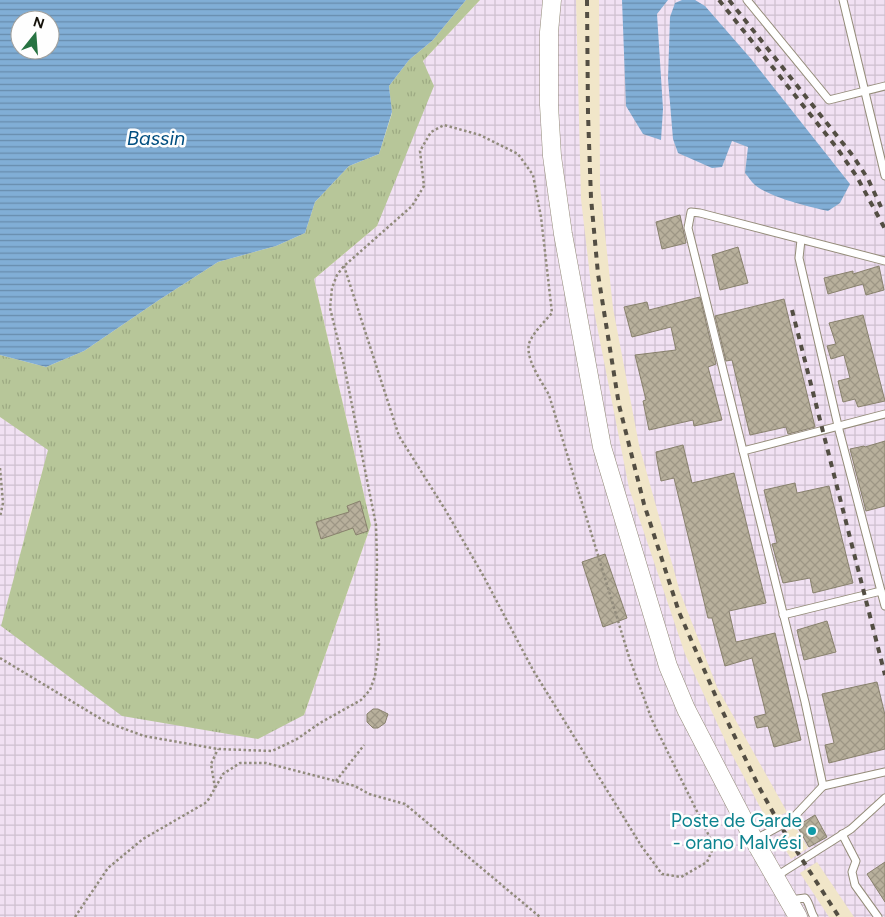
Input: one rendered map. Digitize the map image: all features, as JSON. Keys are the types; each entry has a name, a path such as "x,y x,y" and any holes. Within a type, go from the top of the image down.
{"street":[{"path":"552,0 549,32 549,105 552,156 566,254 602,447 668,666 686,709 754,840 798,917"}],"lane":[{"path":"747,0 829,100 885,86"},
{"path":"843,0 885,176"},
{"path":"823,786 784,615 688,228 691,212 885,261"},
{"path":"801,240 800,258 838,426 885,606"},
{"path":"743,451 885,414"},
{"path":"784,615 881,591"},
{"path":"754,840 791,820 823,786 885,772"},
{"path":"775,877 851,829 885,798"},
{"path":"842,834 856,861 852,872 854,885 878,917"},
{"path":"788,901 805,898 814,917"}],"path":[{"path":"0,658 106,722 144,736 218,749 272,751 297,739 320,723 361,700 370,690 379,644 376,602 378,562 376,525 344,365 330,308 332,288 337,275 344,266 412,206 424,186 420,151 431,132 444,126 480,135 518,154 533,175 541,217 552,313 538,328 529,343 530,360 549,395 630,660 652,720 714,846 707,862 681,877 662,874 642,847 533,670 451,519 399,436 344,266"},
{"path":"0,468 3,503 0,517"},
{"path":"336,781 364,746"},
{"path":"215,789 211,764 218,749"},
{"path":"75,917 108,868 143,839 207,802 223,774 240,763 266,763 354,786 369,794 405,804 540,917"}],"shaded area":[{"path":"480,0 885,0 885,917 0,917 0,417 49,449 27,526 304,715 371,525 314,279 377,226 423,61"},
{"path":"576,0 599,0 600,187 613,308 639,445 680,592 717,687 787,812 768,822 730,751 685,654 629,488 594,311 581,199"},
{"path":"795,826 808,848 791,859 778,837"},
{"path":"817,862 854,917 829,917 800,873"}],"green space":[{"path":"466,0 480,0 423,61 434,86 377,226 314,279 371,525 304,715 258,739 122,716 1,626 48,450 0,417 0,355 46,367 84,351 218,262 276,246 305,233 315,202 349,166 379,154 392,113 389,86 409,60 433,40"}],"water":[{"name":"Bassin","path":"0,0 466,0 433,40 409,60 389,86 392,112 379,154 349,166 315,202 305,233 276,246 218,262 84,351 46,367 0,355"},
{"path":"622,0 668,0 657,14 663,109 661,140 643,134 626,106"},
{"path":"682,0 695,0 705,6 752,60 850,184 840,203 828,211 790,201 761,189 745,173 748,147 732,141 722,167 712,168 678,153 673,139 668,79 670,17 675,3"}],"building":[{"path":"680,215 686,243 662,249 656,222"},
{"path":"738,247 748,283 720,290 712,255"},
{"path":"879,266 884,290 866,295 863,284 828,294 824,278 853,271 853,274"},
{"path":"700,297 716,364 708,367 722,420 694,426 693,420 649,430 643,401 646,400 635,355 676,350 671,327 632,337 624,307 647,302 649,310"},
{"path":"784,299 815,427 788,434 786,427 750,435 732,360 726,361 715,316"},
{"path":"863,315 885,401 858,407 855,399 843,402 838,381 850,378 844,355 831,359 827,346 836,344 829,323"},
{"path":"885,441 885,506 866,511 850,449"},
{"path":"683,445 692,483 734,473 766,603 729,611 736,642 775,633 801,740 774,747 768,726 757,728 754,717 766,714 752,658 725,666 712,618 708,618 674,478 661,481 657,460 656,452"},
{"path":"795,483 797,493 829,486 853,583 813,593 810,578 783,583 772,544 777,543 764,490"},
{"path":"360,501 368,531 356,535 353,528 321,539 316,522 349,512 347,506"},
{"path":"605,554 627,618 603,627 582,562"},
{"path":"827,621 836,652 804,660 797,630"},
{"path":"877,682 885,715 885,749 829,763 825,745 834,743 822,694"},
{"path":"373,709 378,709 388,714 385,723 378,728 373,728 367,722 367,714"},
{"name":"Poste de Garde - orano Malvési","path":"815,815 827,837 809,847 797,826"},
{"path":"885,862 885,902 867,874"}],"railway":[{"path":"587,0 591,198 598,274 619,405 644,504 679,612 720,706 759,787 780,825 839,917"},
{"path":"719,0 837,148 857,177 885,229"},
{"path":"729,0 853,156 868,179 881,207"},
{"path":"792,310 885,675"}],"place":[{"name":"Poste de Garde - orano Malvési","path":"812,831"}]}
